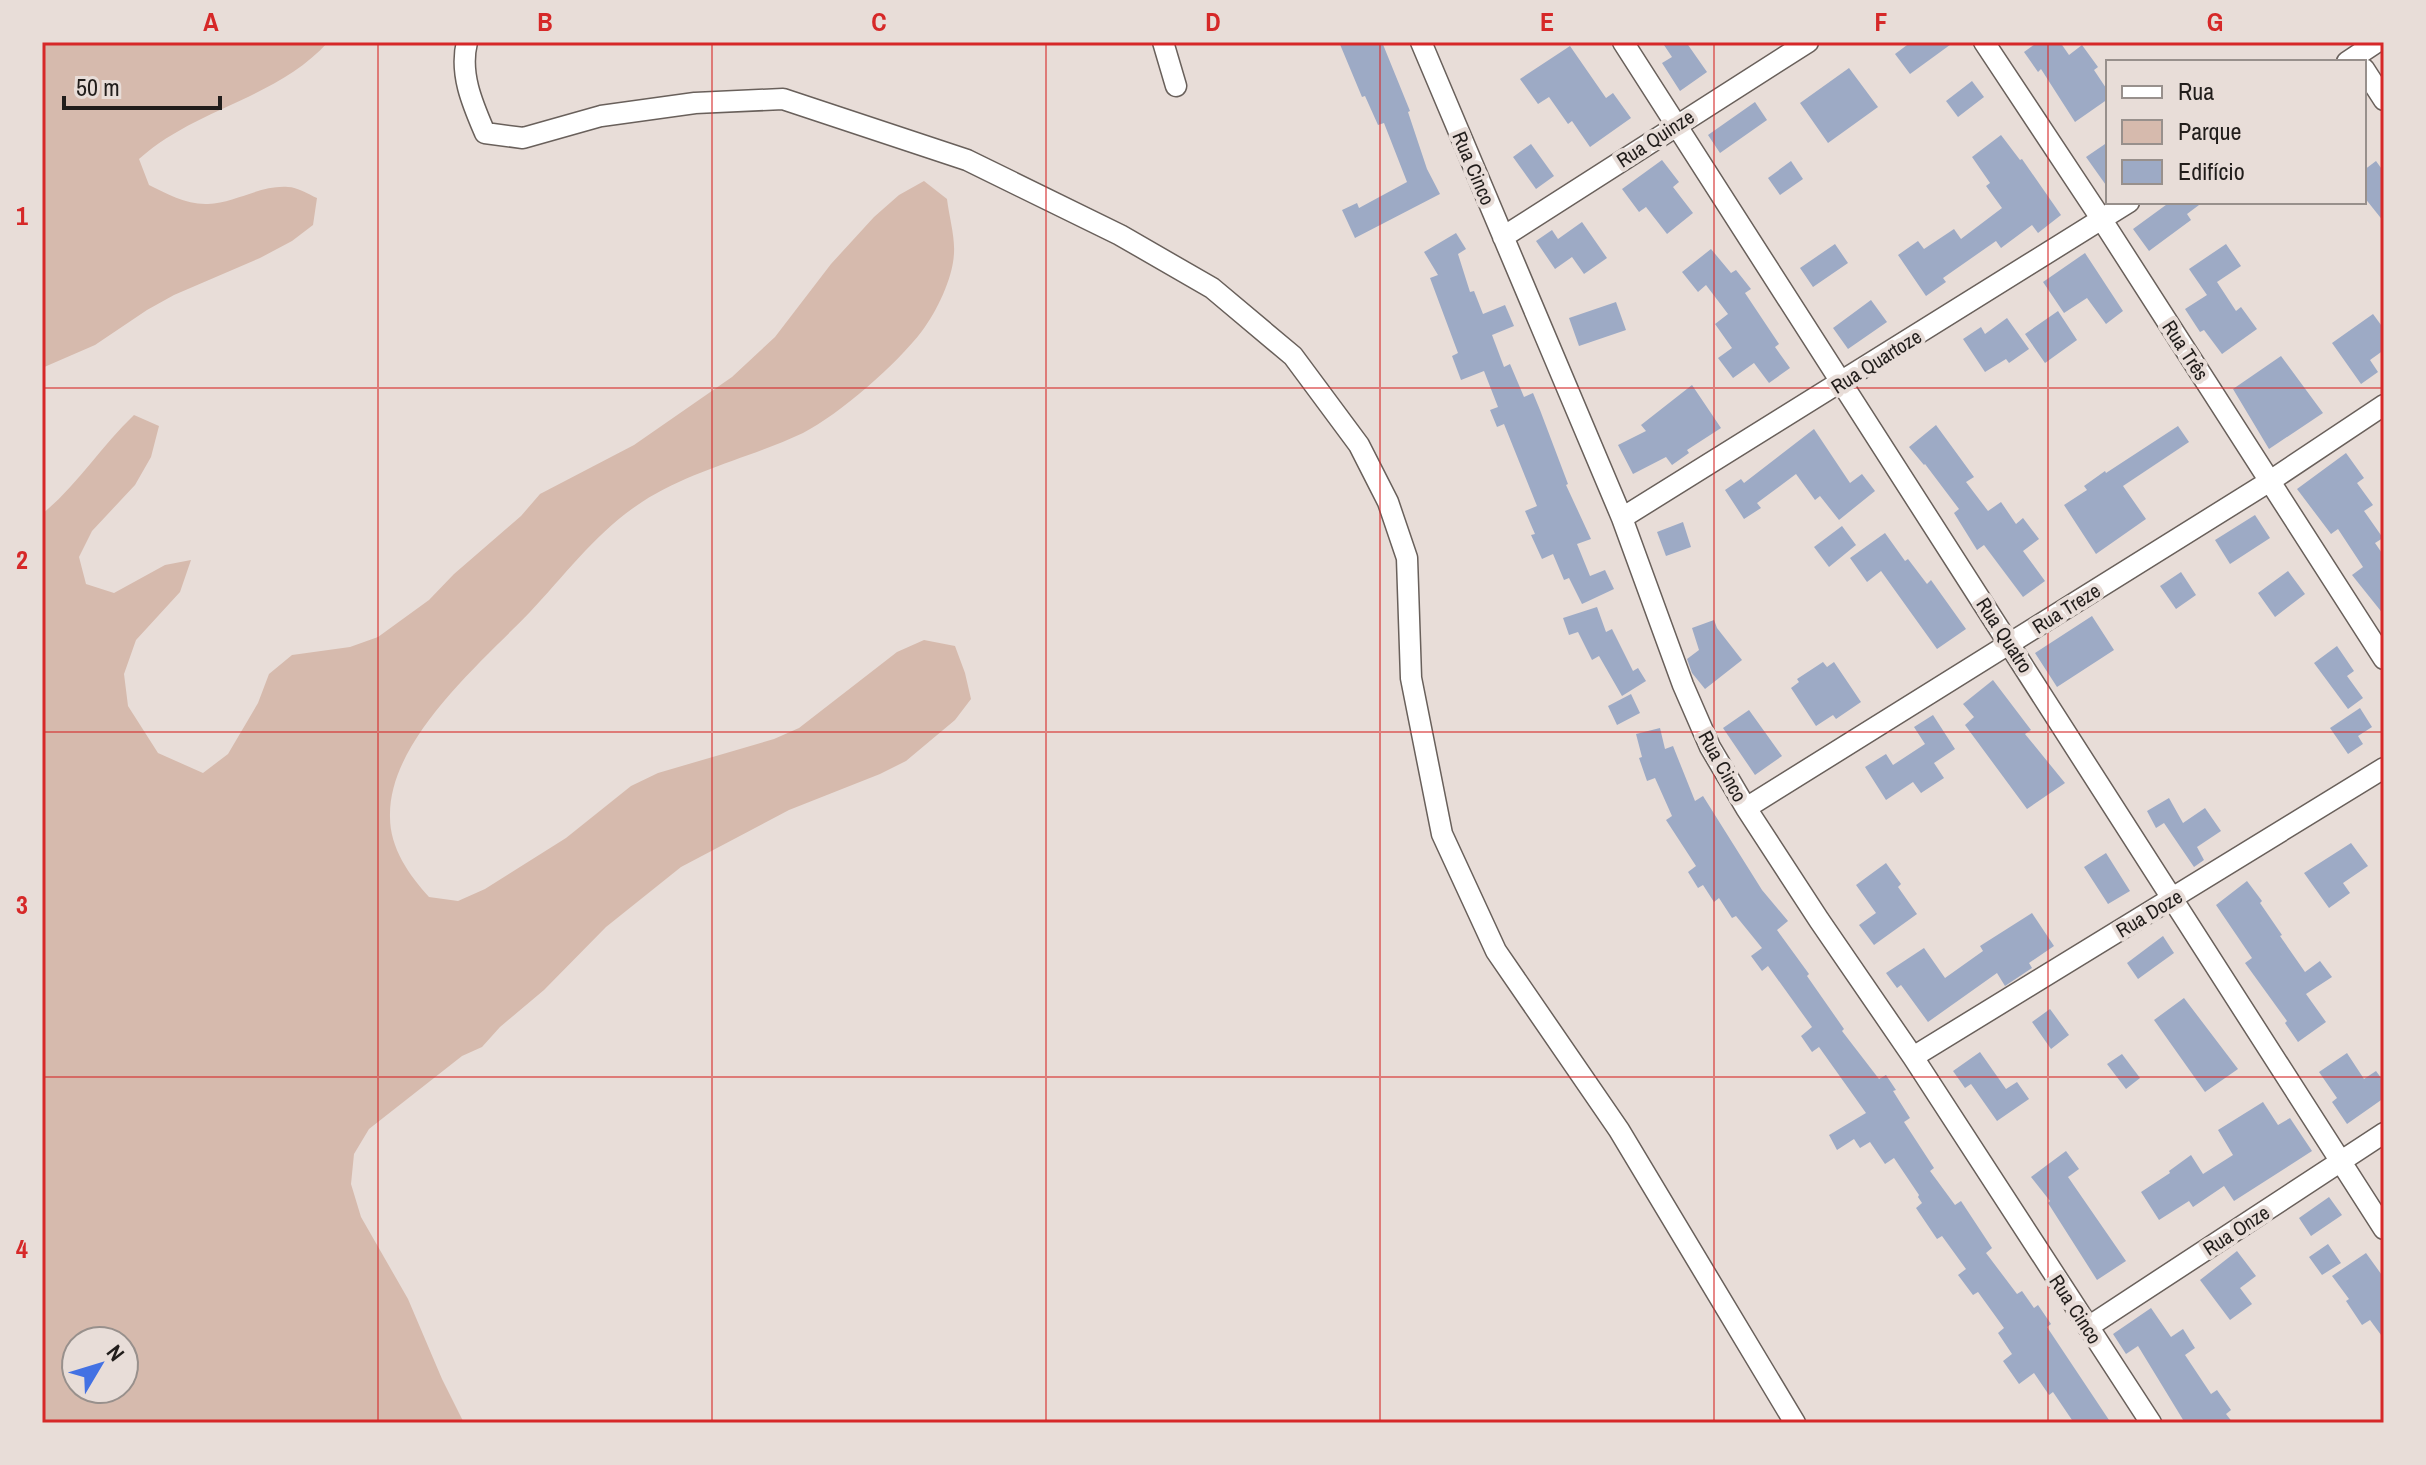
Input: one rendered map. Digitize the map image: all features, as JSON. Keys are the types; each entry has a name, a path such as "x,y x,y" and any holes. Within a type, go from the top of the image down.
{"street":[{"path":"467,42 469,95 485,133 523,138 601,116 695,103 783,99 967,160 1120,235 1212,288 1293,356 1359,445 1388,502 1407,558 1411,678 1442,834 1496,951 1619,1130 1795,1423"},
{"path":"1163,42 1176,86"},
{"name":"Rua Cinco","path":"1421,42 1622,518 1694,713 1710,747 1819,920 1913,1057 2151,1423"},
{"name":"Rua Quatro","path":"1623,42 2384,1229"},
{"name":"Rua Quinze","path":"1503,237 1808,42"},
{"name":"Rua Três","path":"1984,42 2384,659"},
{"path":"2354,58 2377,42"},
{"path":"2366,75 2384,100"},
{"name":"Rua Quartoze","path":"1622,518 2126,204"},
{"name":"Rua Treze","path":"1746,808 2270,481 2384,405"},
{"name":"Rua Doze","path":"1913,1057 2384,768"},
{"name":"Rua Onze","path":"2088,1327 2384,1133"}],"green space":[{"path":"42,42 328,42 285,77 186,127 139,159 149,185 192,203 218,203 278,187 299,189 317,198 313,225 292,241 260,258 174,295 95,345 42,368"},
{"path":"924,181 947,199 954,240 951,273 922,331 867,387 818,425 783,442 680,481 626,513 596,540 441,704 421,731 404,760 393,788 390,817 393,839 414,880 429,897 458,901 485,889 566,838 631,786 658,773 774,739 799,728 897,652 924,640 955,646 971,699 955,720 906,761 789,810 681,867 606,927 482,1047 462,1056 369,1129 354,1154 351,1184 361,1217 408,1299 464,1423 42,1423 42,514 134,415 159,426 151,457 135,485 92,531 79,557 86,584 114,593 165,565 191,560 180,592 136,640 124,674 128,706 158,753 203,773 228,754 258,703 269,674 292,655 350,647 378,637 429,600 521,516 540,494 634,445 732,377 775,337 831,264 899,195"}],"building":[{"path":"1339,42 1382,42 1410,111 1427,169 1440,194 1355,238 1342,210 1357,203 1359,208 1407,182 1384,123 1378,125 1365,96 1362,97"},
{"path":"1662,42 1686,42 1707,72 1680,91 1662,63 1672,57"},
{"path":"1911,42 1954,42 1910,74 1895,54"},
{"path":"2038,42 2060,42 2069,55 2082,45 2098,67 2094,70 2106,88 2106,100 2075,122 2041,69 2038,72 2024,52"},
{"path":"1570,46 1606,98 1613,93 1631,118 1590,147 1572,121 1568,124 1549,97 1538,104 1520,79"},
{"path":"1849,68 1878,107 1828,143 1800,103"},
{"path":"1972,81 1984,97 1958,117 1946,101"},
{"path":"1755,102 1767,120 1720,153 1708,135"},
{"path":"2001,135 2061,215 2038,233 2032,225 2001,248 1996,241 1943,278 1946,282 1926,296 1898,255 1918,241 1924,249 1954,229 1961,239 2002,208 1986,186 1990,183 1972,157"},
{"path":"2106,143 2106,185 2086,157"},
{"path":"1531,144 1554,176 1536,189 1513,157"},
{"path":"1662,160 1679,182 1673,187 1693,213 1667,234 1646,207 1639,212 1622,189"},
{"path":"1791,161 1803,179 1780,195 1768,178"},
{"path":"2376,161 2384,172 2384,222 2366,200 2366,168"},
{"path":"2167,204 2200,204 2187,214 2191,220 2149,251 2133,229"},
{"path":"1582,222 1607,258 1584,274 1572,257 1555,269 1536,241 1552,230 1558,239"},
{"path":"1456,233 1466,249 1458,254 1470,292 1474,291 1483,314 1505,305 1514,326 1492,335 1504,367 1510,364 1524,397 1533,393 1540,410 1566,485 1591,539 1577,544 1590,576 1605,570 1614,589 1582,604 1569,578 1564,580 1553,554 1542,559 1531,535 1535,534 1525,511 1537,506 1504,424 1497,427 1490,410 1498,407 1484,371 1461,380 1452,356 1458,353 1430,278 1438,275 1424,252"},
{"path":"1835,244 1848,263 1813,287 1800,268"},
{"path":"2226,244 2241,266 2217,282 2236,311 2241,307 2257,329 2222,354 2204,330 2200,332 2185,309 2207,295 2189,269"},
{"path":"1711,249 1731,273 1736,270 1751,289 1745,293 1779,344 1775,347 1790,368 1769,383 1754,363 1733,378 1718,358 1732,348 1715,324 1728,314 1706,285 1698,292 1682,272"},
{"path":"2085,253 2123,311 2106,324 2087,298 2064,313 2043,282"},
{"path":"1871,300 1887,322 1848,349 1833,328"},
{"path":"1616,302 1626,330 1579,346 1569,318"},
{"path":"2058,311 2077,340 2045,363 2025,334"},
{"path":"2373,314 2384,329 2384,350 2370,360 2378,372 2361,384 2332,343"},
{"path":"2007,318 2029,349 2009,363 2006,359 1985,372 1963,339 1981,327 1985,334"},
{"path":"2281,356 2323,413 2269,449 2233,389"},
{"path":"1692,385 1721,428 1687,450 1689,453 1672,465 1666,457 1633,474 1618,445 1646,431 1641,425"},
{"path":"1936,425 1974,477 1966,482 1988,511 2001,502 2016,524 2023,518 2039,539 2023,551 2045,581 2023,597 1984,545 1977,550 1954,513 1959,509 1909,447"},
{"path":"2178,426 2189,442 2123,486 2146,519 2096,554 2064,505 2087,490 2084,486 2105,471"},
{"path":"1814,429 1850,483 1862,474 1875,491 1839,520 1820,496 1815,500 1796,474 1757,503 1761,508 1744,519 1725,490 1741,479 1744,483"},
{"path":"2346,453 2364,478 2357,483 2373,505 2364,511 2383,538 2375,543 2384,556 2384,615 2352,575 2363,567 2338,529 2331,534 2297,489"},
{"path":"2255,515 2270,538 2230,564 2215,540"},
{"path":"1683,522 1691,547 1666,556 1657,532"},
{"path":"1842,526 1856,545 1829,567 1814,547"},
{"path":"1885,533 1927,584 1931,580 1966,629 1937,649 1881,571 1867,582 1850,558"},
{"path":"2288,571 2305,594 2275,617 2258,593"},
{"path":"2181,572 2196,595 2176,609 2160,586"},
{"path":"1597,607 1606,632 1612,629 1633,671 1638,668 1646,681 1622,696 1599,656 1592,660 1578,632 1569,635 1563,618"},
{"path":"2092,616 2114,650 2057,687 2035,653"},
{"path":"1714,620 1742,660 1705,689 1692,673 1687,659 1699,650 1692,628"},
{"path":"2337,646 2354,671 2347,676 2363,698 2348,709 2314,663"},
{"path":"1823,662 1827,667 1834,662 1861,702 1836,719 1833,715 1816,726 1791,688 1799,682 1797,679"},
{"path":"1993,680 2031,730 2025,734 2065,783 2027,809 1965,725 1974,717 1963,704"},
{"path":"1631,694 1640,713 1617,725 1608,706"},
{"path":"2360,708 2372,727 2358,736 2363,744 2348,754 2330,728"},
{"path":"1749,710 1782,756 1755,775 1723,728"},
{"path":"1933,715 1955,749 1934,763 1944,778 1921,793 1913,782 1886,800 1865,767 1886,754 1893,765 1925,744 1914,727"},
{"path":"1660,728 1665,749 1673,746 1695,801 1703,796 1762,890 1788,921 1777,930 1809,974 1807,976 1844,1029 1842,1031 1879,1079 1886,1075 1896,1090 1893,1091 1910,1118 1904,1122 1934,1168 1930,1171 1955,1205 1961,1201 1992,1248 1986,1253 2017,1294 2022,1291 2034,1308 2038,1305 2051,1324 2047,1327 2111,1423 2074,1423 2053,1392 2049,1395 2034,1373 2019,1384 2003,1361 2012,1354 1998,1333 2004,1328 1978,1292 1973,1295 1958,1275 1966,1269 1942,1236 1937,1239 1916,1208 1922,1203 1919,1195 1894,1158 1885,1164 1870,1142 1860,1148 1854,1139 1837,1150 1829,1135 1866,1113 1819,1047 1812,1052 1801,1036 1812,1027 1768,966 1762,971 1751,956 1762,948 1736,916 1732,918 1719,898 1714,902 1703,885 1698,888 1688,872 1696,866 1666,820 1672,816 1655,778 1647,781 1639,758 1642,757 1636,734"},
{"path":"2169,798 2183,823 2205,808 2221,831 2197,847 2204,860 2194,867 2164,823 2156,828 2147,811"},
{"path":"2351,843 2368,866 2343,883 2350,893 2329,908 2304,873"},
{"path":"2106,853 2130,891 2108,904 2084,867"},
{"path":"1886,863 1917,914 1874,945 1859,925 1876,913 1856,885"},
{"path":"2247,881 2305,972 2320,961 2332,977 2306,994 2326,1022 2298,1042 2285,1023 2287,1021 2245,963 2252,958 2216,905"},
{"path":"2032,913 2054,946 2029,963 2032,968 2005,986 1997,973 1928,1022 1901,985 1897,988 1886,973 1924,948 1945,978 1983,951 1980,946"},
{"path":"2163,936 2174,953 2138,979 2127,963"},
{"path":"2184,998 2238,1069 2205,1092 2154,1020"},
{"path":"2050,1009 2069,1035 2051,1049 2032,1022"},
{"path":"1980,1052 2006,1089 2017,1082 2029,1099 1997,1121 1971,1084 1965,1088 1953,1071"},
{"path":"2347,1053 2364,1079 2376,1071 2384,1082 2384,1098 2347,1124 2332,1102 2337,1098 2319,1072"},
{"path":"2122,1054 2140,1078 2126,1089 2107,1064"},
{"path":"2263,1102 2278,1125 2290,1118 2312,1151 2234,1201 2224,1186 2193,1207 2189,1201 2159,1220 2141,1192 2191,1155 2203,1174 2233,1155 2218,1130"},
{"path":"2066,1151 2079,1169 2068,1177 2126,1261 2097,1280 2048,1203 2050,1201 2031,1177"},
{"path":"2329,1197 2342,1215 2311,1236 2299,1218"},
{"path":"2328,1244 2341,1263 2322,1275 2309,1257"},
{"path":"2237,1251 2256,1276 2240,1288 2252,1304 2230,1320 2200,1280"},
{"path":"2366,1253 2384,1278 2384,1339 2370,1320 2362,1325 2346,1301 2349,1299 2332,1276"},
{"path":"2151,1308 2171,1337 2183,1329 2195,1348 2185,1355 2211,1394 2217,1390 2231,1410 2226,1414 2233,1423 2185,1423 2138,1346 2126,1354 2113,1334"}]}
